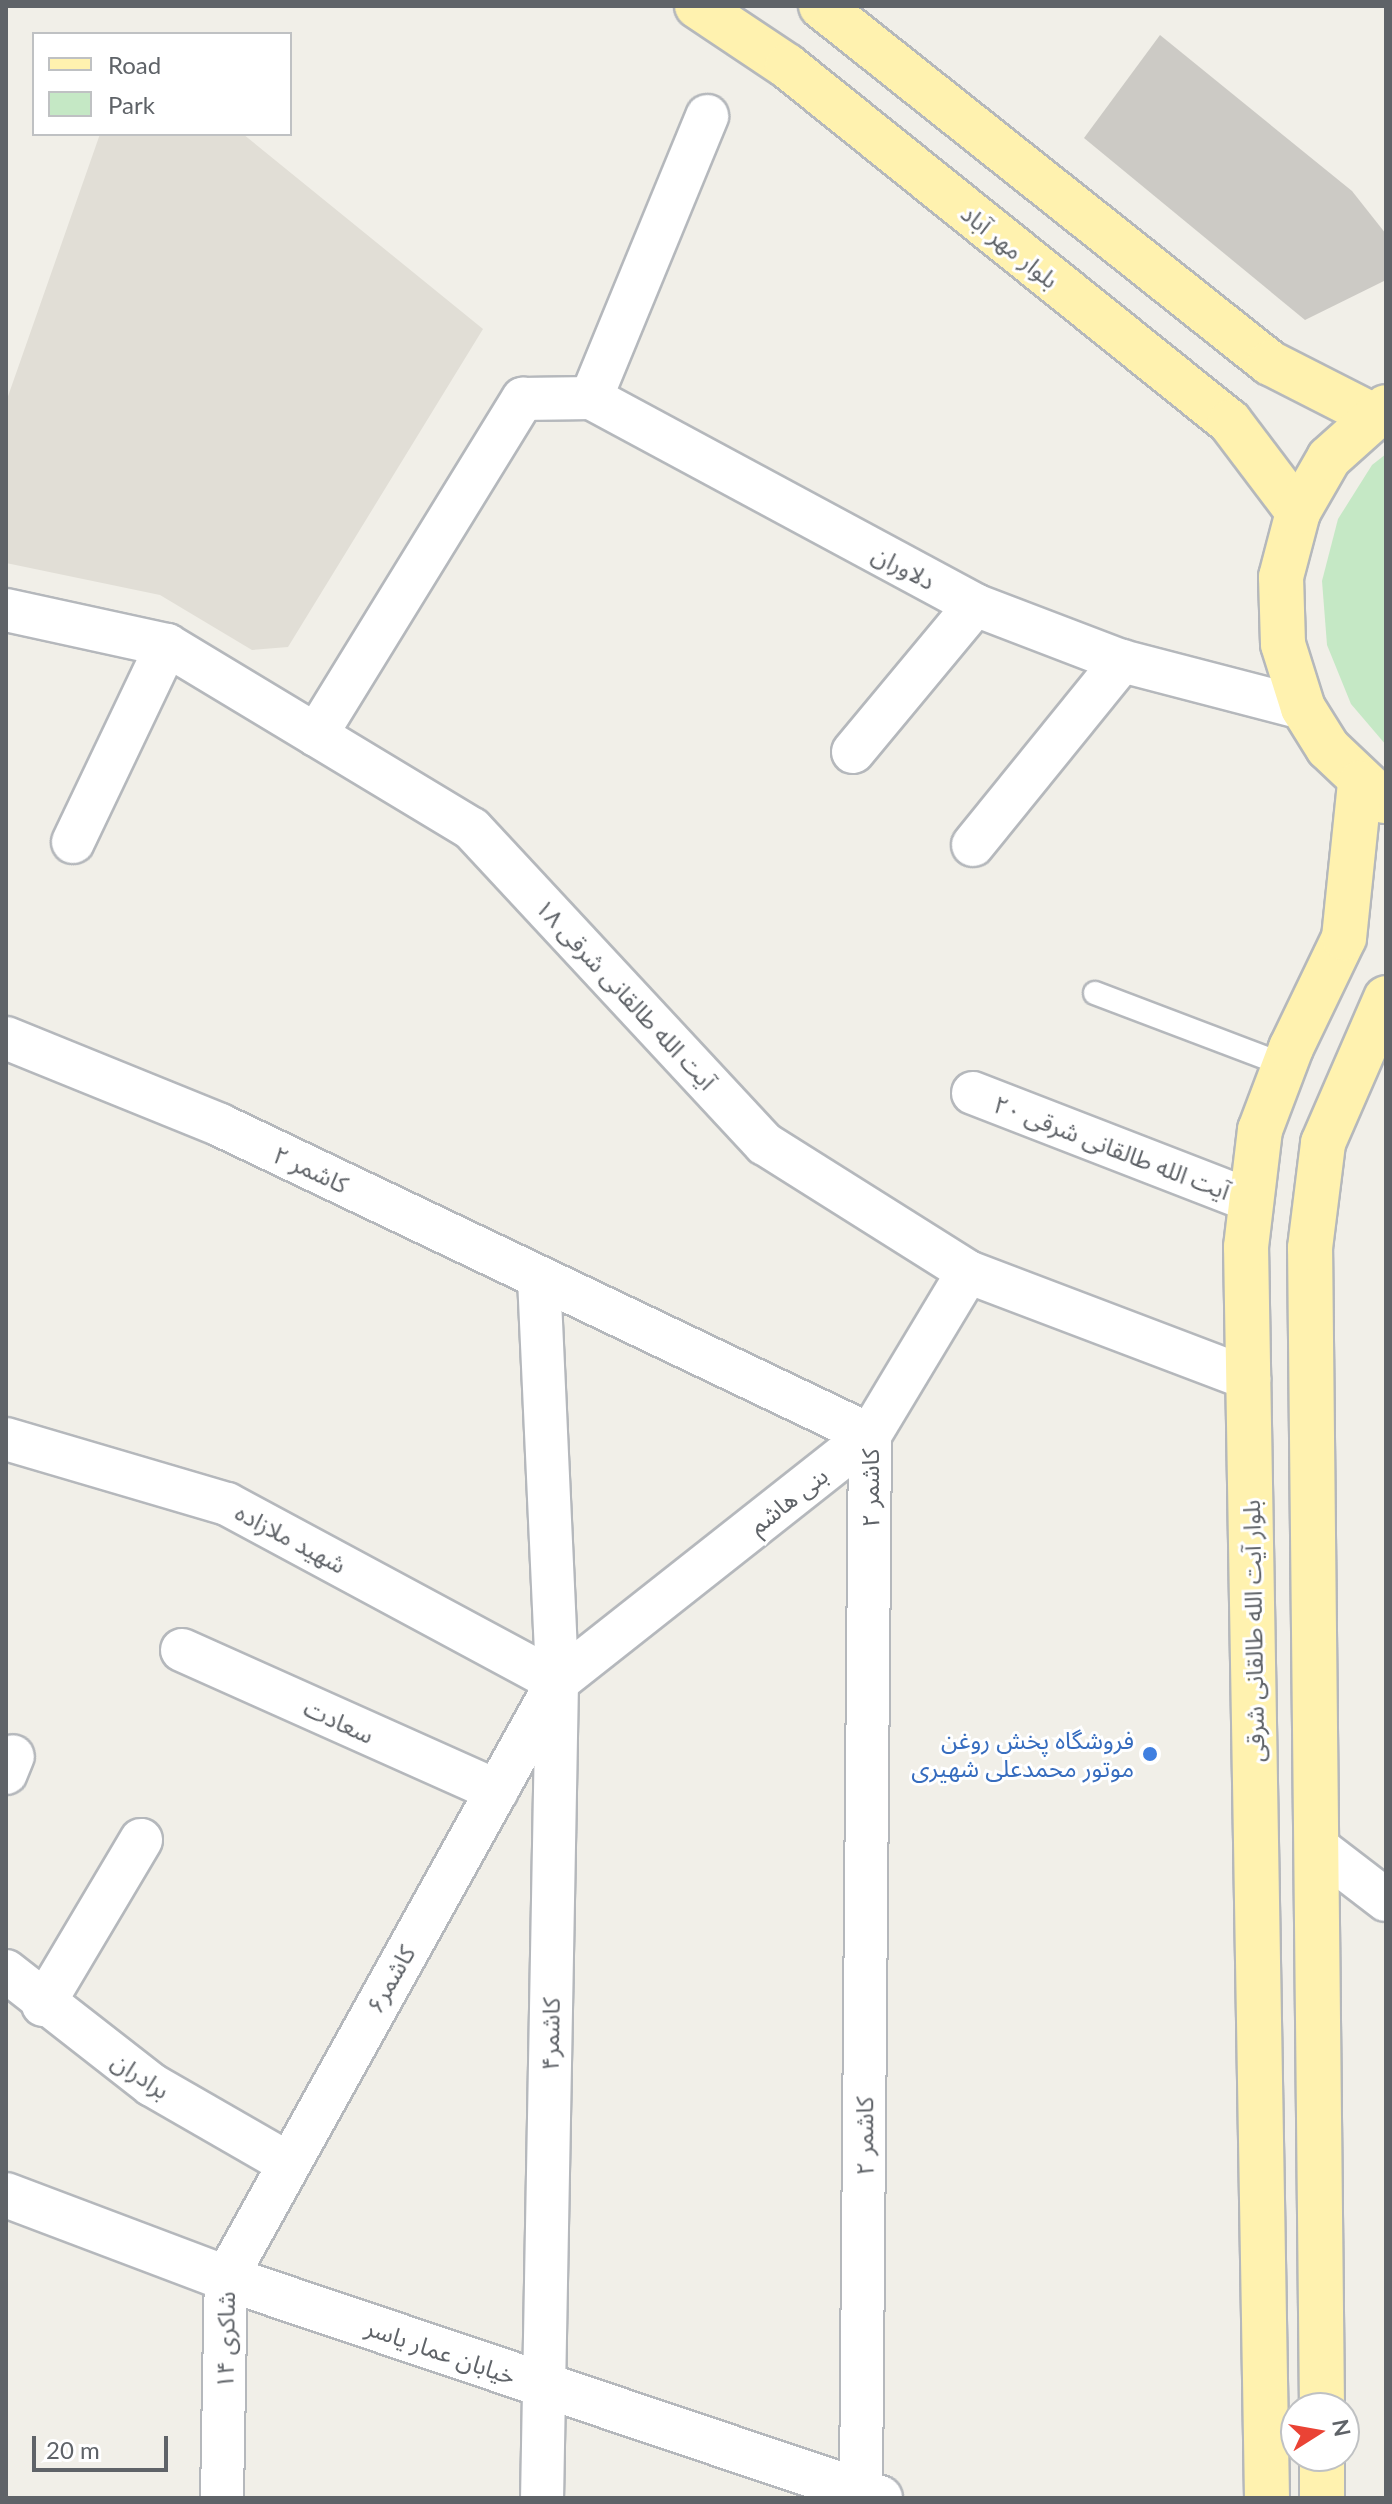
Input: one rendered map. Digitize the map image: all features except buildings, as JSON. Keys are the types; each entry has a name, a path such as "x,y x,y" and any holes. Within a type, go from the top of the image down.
{"main road":[{"name":"بلوار مهر آباد","path":"697,6 787,66 1230,422 1298,512"},
{"path":"821,6 1270,363 1379,411 1329,458 1298,512 1281,577 1283,644 1303,708 1328,748 1373,793"},
{"name":"بلوار آیت الله طالقانی شرقی","path":"1267,2498 1246,1247 1260,1130 1285,1065 1344,938 1373,793"},
{"path":"1322,2392 1310,1248 1323,1143 1386,998"},
{"path":"1322,2472 1322,2498"}],"street":[{"path":"591,398 707,116"},
{"name":"دلاوران","path":"316,735 523,399 591,398 975,605 1122,661 1303,708"},
{"path":"853,752 975,605"},
{"name":"آیت الله طالقانی شرقی ۱۸","path":"6,610 167,645 472,829 765,1144 968,1272 1249,1379"},
{"path":"73,842 167,645"},
{"path":"973,845 1122,661"},
{"name":"کاشمر ۲","path":"6,1038 220,1125 870,1435 871,2495"},
{"name":"آیت الله طالقانی شرقی ۲۰","path":"973,1093 1251,1201"},
{"name":"بنی هاشم","path":"557,1682 870,1435 968,1272"},
{"name":"کاشمر۴","path":"539,1278 557,1682 542,2498"},
{"name":"شهید ملازاده","path":"6,1439 227,1504 557,1682"},
{"name":"سعادت","path":"182,1650 497,1791"},
{"name":"کاشمر۶","path":"226,2278 286,2162 557,1682"},
{"path":"43,2005 141,1840"},
{"path":"1317,1847 1386,1900"},
{"name":"برادران","path":"6,1971 43,2005 152,2085 286,2162"},
{"name":"خیابان عمار یاسر","path":"6,2195 226,2278 871,2495"},
{"name":"شاکری ۱۴","path":"222,2498 226,2278"}],"lane":[{"path":"1095,993 1285,1065"}],"shaded area":[{"path":"99,136 245,136 483,329 288,647 252,650 160,595 6,563 6,402"}],"green space":[{"path":"1386,454 1386,745 1351,704 1327,645 1322,581 1338,519 1372,465"}],"place":[{"name":"فروشگاه پخش روغن موتور محمدعلی شهیری","path":"1150,1754"}]}
